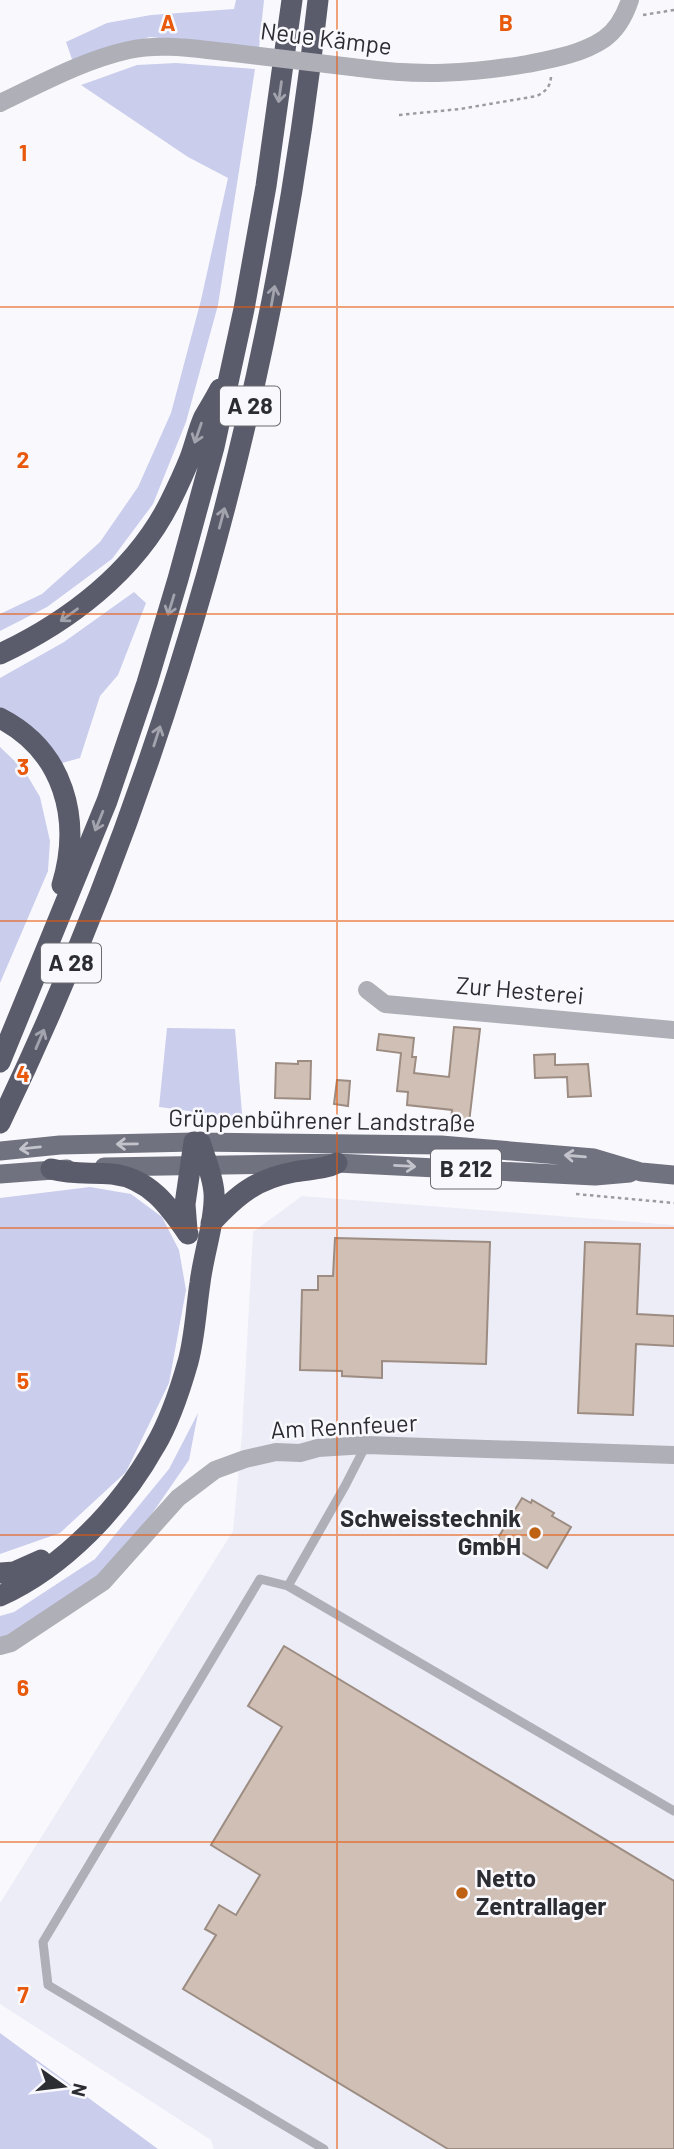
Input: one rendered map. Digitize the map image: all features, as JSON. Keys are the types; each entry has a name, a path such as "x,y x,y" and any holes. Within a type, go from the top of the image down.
{"highway":[{"name":"A 28","path":"0,1062 107,801 147,683 178,579 214,447 230,373 266,186 292,0"},
{"name":"A 28","path":"0,1123 37,1047 136,801 203,587 240,454 269,320 292,190 318,0"},
{"path":"0,654 30,640 68,616 112,580 143,543 169,505 190,458 203,419 230,373"},
{"path":"0,718 18,727 47,760 62,786 70,815 68,866 28,971 29,992"},
{"path":"197,1142 198,1164 185,1204 188,1234 200,1281"},
{"path":"211,1223 234,1198 264,1179 305,1170 326,1169 337,1163"},
{"path":"0,1596 49,1567 86,1535 131,1483 156,1445 177,1397 188,1360 211,1223 214,1193 198,1164"},
{"path":"51,1169 70,1174 114,1174 131,1180 159,1196 188,1234"},
{"path":"0,1573 14,1572 40,1561 86,1535"}],"main road":[{"name":"Grüppenbührener Landstraße","path":"0,1151 60,1145 197,1142 441,1145 594,1158 641,1172"},
{"name":"Grüppenbührener Landstraße","path":"0,1174 51,1169 198,1164 337,1163 595,1176 641,1172 674,1175"}],"street":[{"name":"Neue Kämpe","path":"0,103 55,76 98,59 131,50 174,47 398,73 439,75 497,69 552,59 583,50 605,39 624,18 630,0"},
{"name":"Zur Hesterei","path":"367,990 385,1004 674,1030"},
{"name":"Am Rennfeuer","path":"0,1646 11,1643 103,1582 178,1497 215,1470 245,1459 276,1452 300,1453 318,1448 366,1446 674,1455"}],"lane":[{"path":"288,1586 366,1446"},
{"path":"324,2149 48,1985 43,1942 260,1579 288,1586 674,1811"}],"path":[{"path":"624,18 674,10"},
{"path":"399,115 460,109 537,96 551,83 552,59"},
{"path":"577,1194 674,1203"}],"shaded area":[{"path":"236,0 264,0 259,48 150,37 110,47 73,62 66,42 107,23 151,15 234,9"},
{"path":"176,63 255,69 218,305 186,422 153,504 112,559 47,607 0,631 0,614 42,594 100,542 138,487 171,413 201,300 228,178 188,157 81,85 137,65"},
{"path":"134,592 146,603 118,675 100,696 80,758 55,765 0,711 0,678 64,642"},
{"path":"0,747 24,770 40,797 50,841 48,871 0,983"},
{"path":"167,1028 235,1029 243,1125 189,1111 159,1107"},
{"path":"90,1187 131,1194 162,1217 179,1250 186,1290 169,1383 126,1472 60,1533 0,1554 0,1198"},
{"path":"302,1196 674,1225 674,2149 214,2149 211,2140 0,2004 0,1903 233,1531 242,1434 253,1232"},
{"path":"198,1413 189,1460 136,1537 92,1583 0,1639 0,1616 14,1612 95,1559 169,1469"},
{"path":"0,2033 158,2149 0,2149"}],"building":[{"path":"454,1027 480,1029 469,1123 451,1121 452,1110 407,1105 408,1092 397,1091 401,1053 377,1050 379,1034 414,1038 414,1073 449,1077"},
{"path":"555,1054 555,1065 588,1064 591,1096 568,1097 567,1077 535,1078 534,1055"},
{"path":"298,1061 311,1061 310,1099 275,1098 276,1063 298,1064"},
{"path":"337,1080 350,1081 348,1106 334,1104"},
{"path":"335,1238 490,1242 486,1364 382,1361 382,1378 342,1376 342,1371 300,1370 302,1290 318,1290 318,1276 333,1276"},
{"path":"585,1242 640,1244 637,1314 674,1316 674,1346 636,1344 633,1415 578,1413"},
{"name":"Schweisstechnik GmbH","path":"522,1498 531,1503 532,1500 554,1513 552,1516 571,1527 547,1568 498,1538"},
{"name":"Netto Zentrallager","path":"284,1646 674,1881 674,2149 448,2149 183,1989 216,1935 205,1929 219,1905 236,1915 260,1875 211,1845 282,1727 248,1706"}],"place":[{"name":"Schweisstechnik GmbH","path":"535,1533"},
{"name":"Netto Zentrallager","path":"462,1893"}]}
